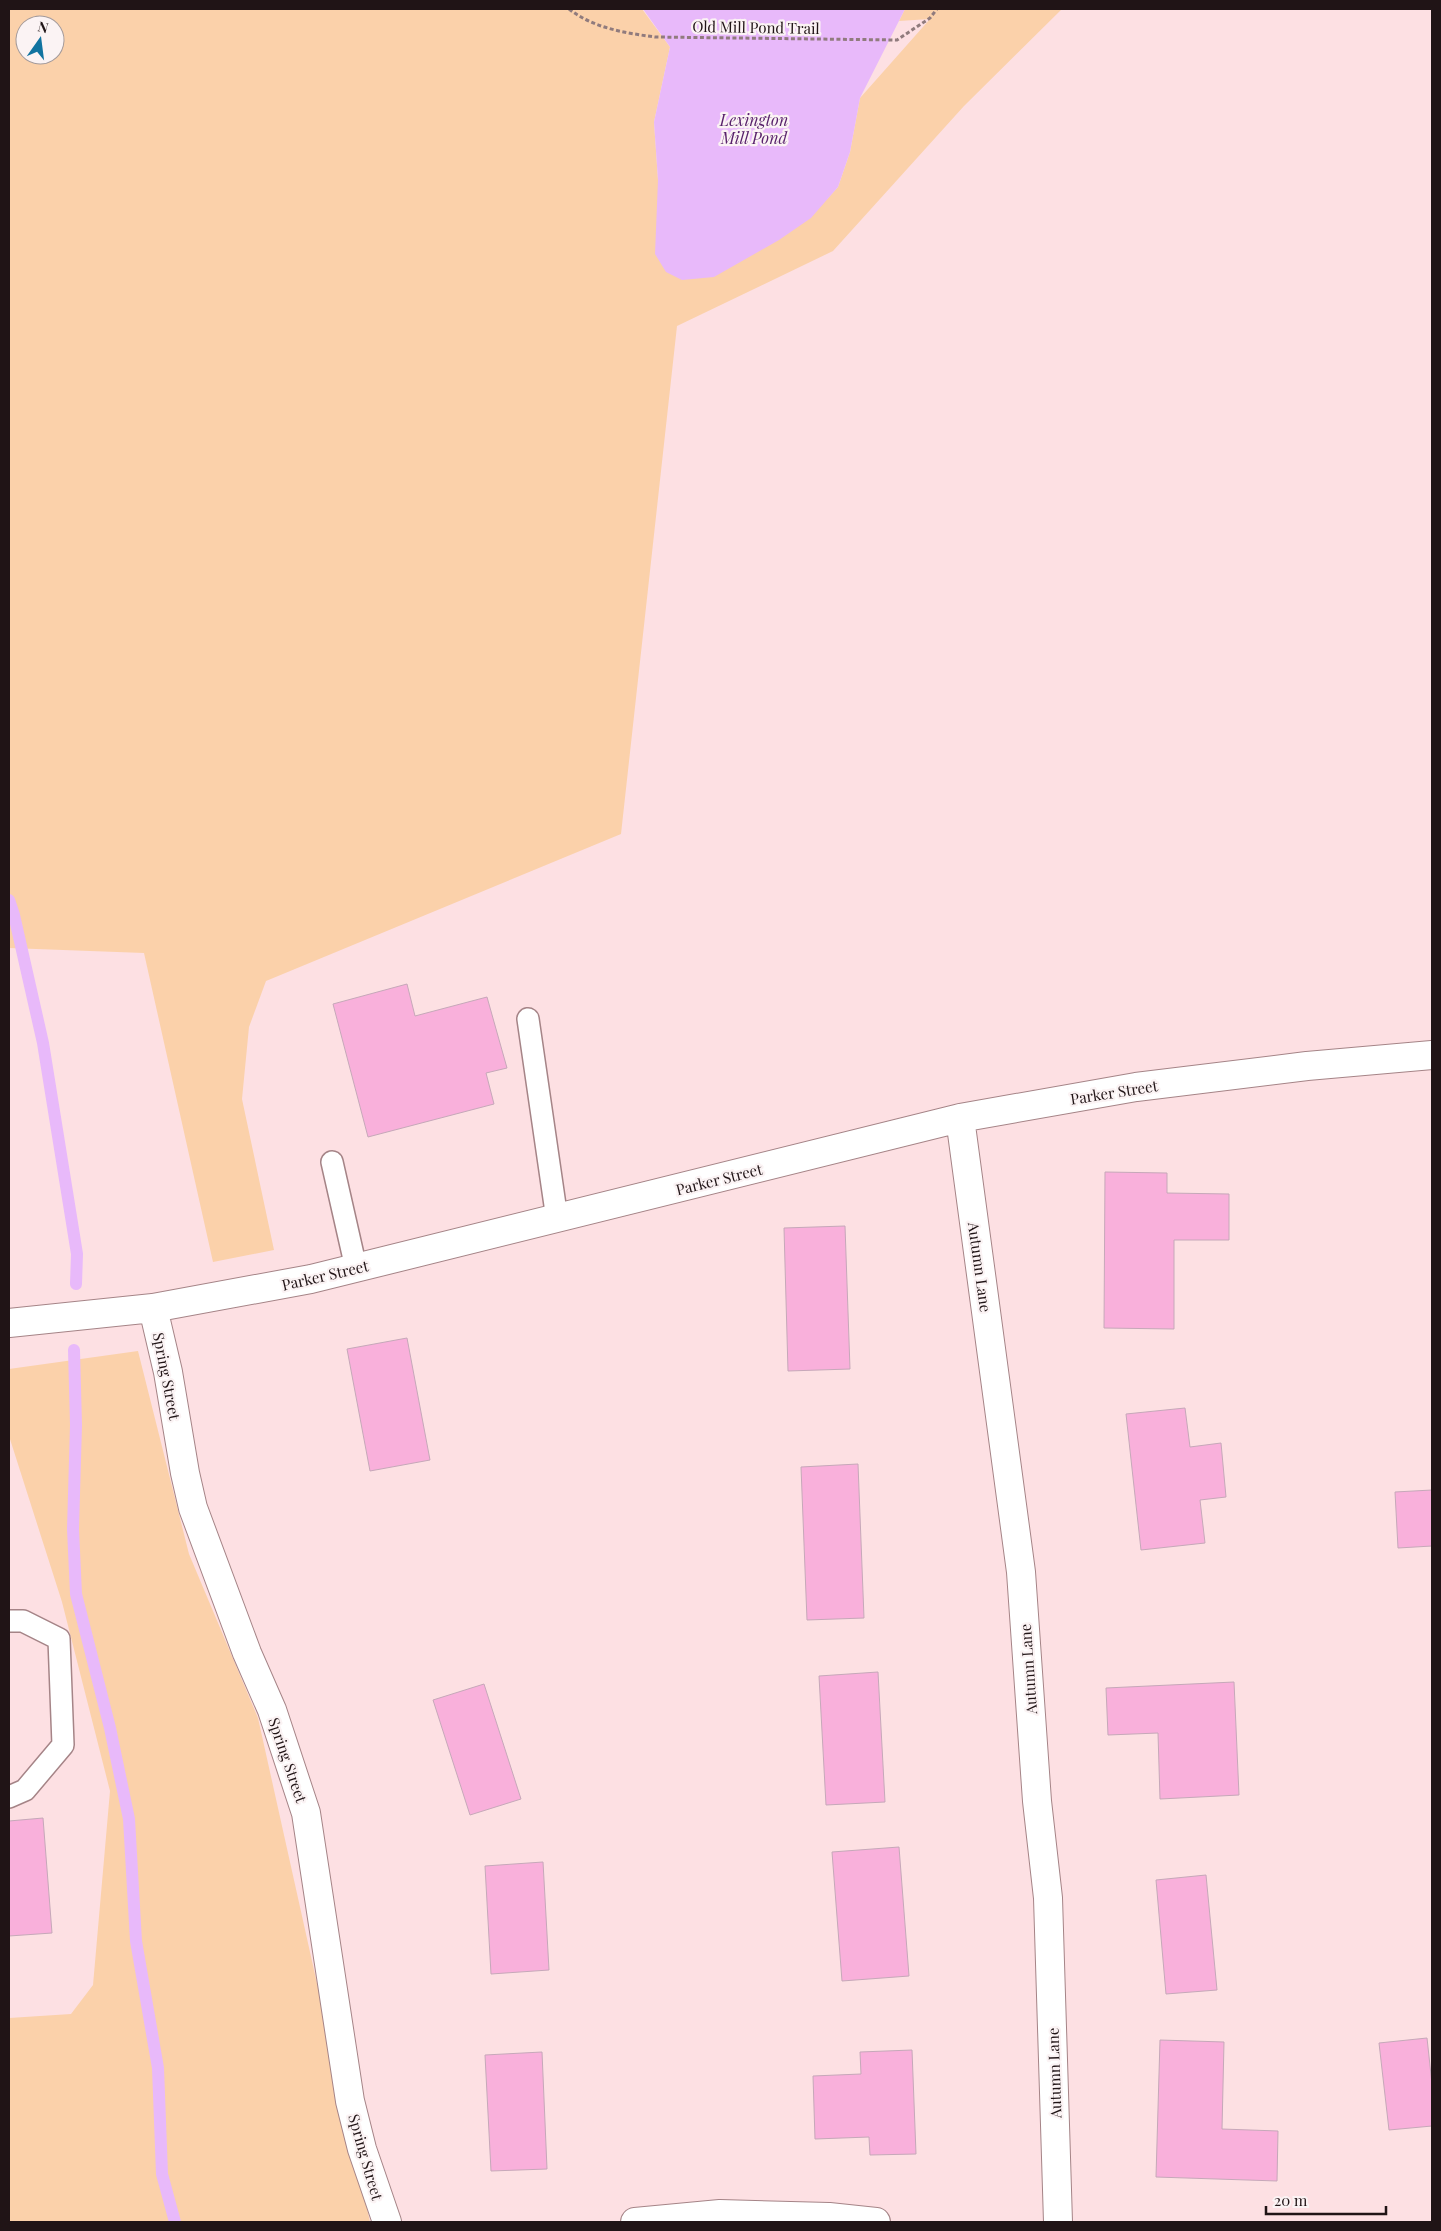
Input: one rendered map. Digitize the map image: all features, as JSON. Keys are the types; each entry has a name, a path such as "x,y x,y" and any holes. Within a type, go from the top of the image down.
{"street":[{"name":"Parker Street","path":"9,1323 153,1308 312,1279 960,1118 1136,1087 1308,1066 1432,1055"},
{"name":"Autumn Lane","path":"960,1118 1020,1572 1037,1802 1048,1898 1058,2222"},
{"name":"Spring Street","path":"153,1308 168,1372 185,1473 193,1508 247,1652 272,1710 306,1813 350,2101 362,2149 387,2222"},
{"path":"635,2222 720,2214 829,2217 876,2222"}],"lane":[{"path":"528,1019 556,1219"},
{"path":"332,1162 356,1268"},
{"path":"9,1621 23,1621 59,1639 63,1745 25,1790 9,1797"}],"path":[{"name":"Old Mill Pond Trail","path":"569,9 580,17 621,32 655,38 897,40 930,18 937,9"}],"shaded area":[{"path":"9,9 642,9 670,47 654,122 658,180 827,199 838,187 850,152 860,98 930,19 899,21 905,9 1062,9 964,106 833,251 677,326 621,834 266,981 249,1027 242,1099 274,1250 213,1262 144,953 9,948"},
{"path":"138,1351 189,1554 258,1718 370,2222 9,2222 9,2018 71,2014 93,1985 110,1791 62,1602 9,1436 9,1369"}],"water":[{"name":"Lexington Mill Pond","path":"643,9 905,9 860,98 850,152 838,187 811,218 779,240 714,277 682,280 666,272 655,254 658,180 654,122 670,47"}],"building":[{"path":"407,984 415,1016 487,997 507,1068 486,1073 494,1104 368,1137 333,1004"},
{"path":"1105,1172 1167,1173 1167,1193 1229,1194 1229,1240 1174,1240 1174,1329 1104,1328"},
{"path":"845,1226 850,1369 788,1371 784,1228"},
{"path":"407,1338 430,1460 370,1471 347,1349"},
{"path":"1185,1408 1190,1447 1221,1443 1226,1497 1200,1500 1205,1543 1141,1550 1126,1414"},
{"path":"858,1464 864,1618 807,1620 801,1467"},
{"path":"1432,1490 1432,1546 1398,1548 1395,1492"},
{"path":"878,1672 885,1802 826,1805 819,1676"},
{"path":"1234,1682 1239,1795 1160,1799 1158,1733 1108,1735 1106,1688"},
{"path":"484,1684 521,1799 470,1815 433,1700"},
{"path":"43,1818 52,1933 9,1936 9,1821"},
{"path":"899,1847 909,1976 842,1981 832,1852"},
{"path":"543,1862 549,1970 491,1974 485,1866"},
{"path":"1206,1875 1217,1990 1166,1994 1156,1880"},
{"path":"1427,2038 1432,2084 1432,2126 1389,2130 1379,2043"},
{"path":"1160,2040 1224,2042 1222,2129 1278,2131 1277,2181 1156,2177"},
{"path":"912,2050 916,2154 870,2155 869,2137 815,2139 813,2076 861,2074 860,2052"},
{"path":"542,2052 547,2169 491,2171 485,2055"}],"waterway":[{"path":"9,900 43,1043 77,1254 76,1284"},
{"path":"74,1350 76,1425 73,1529 76,1594 110,1728 129,1819 136,1941 158,2068 162,2174 175,2222"}]}
